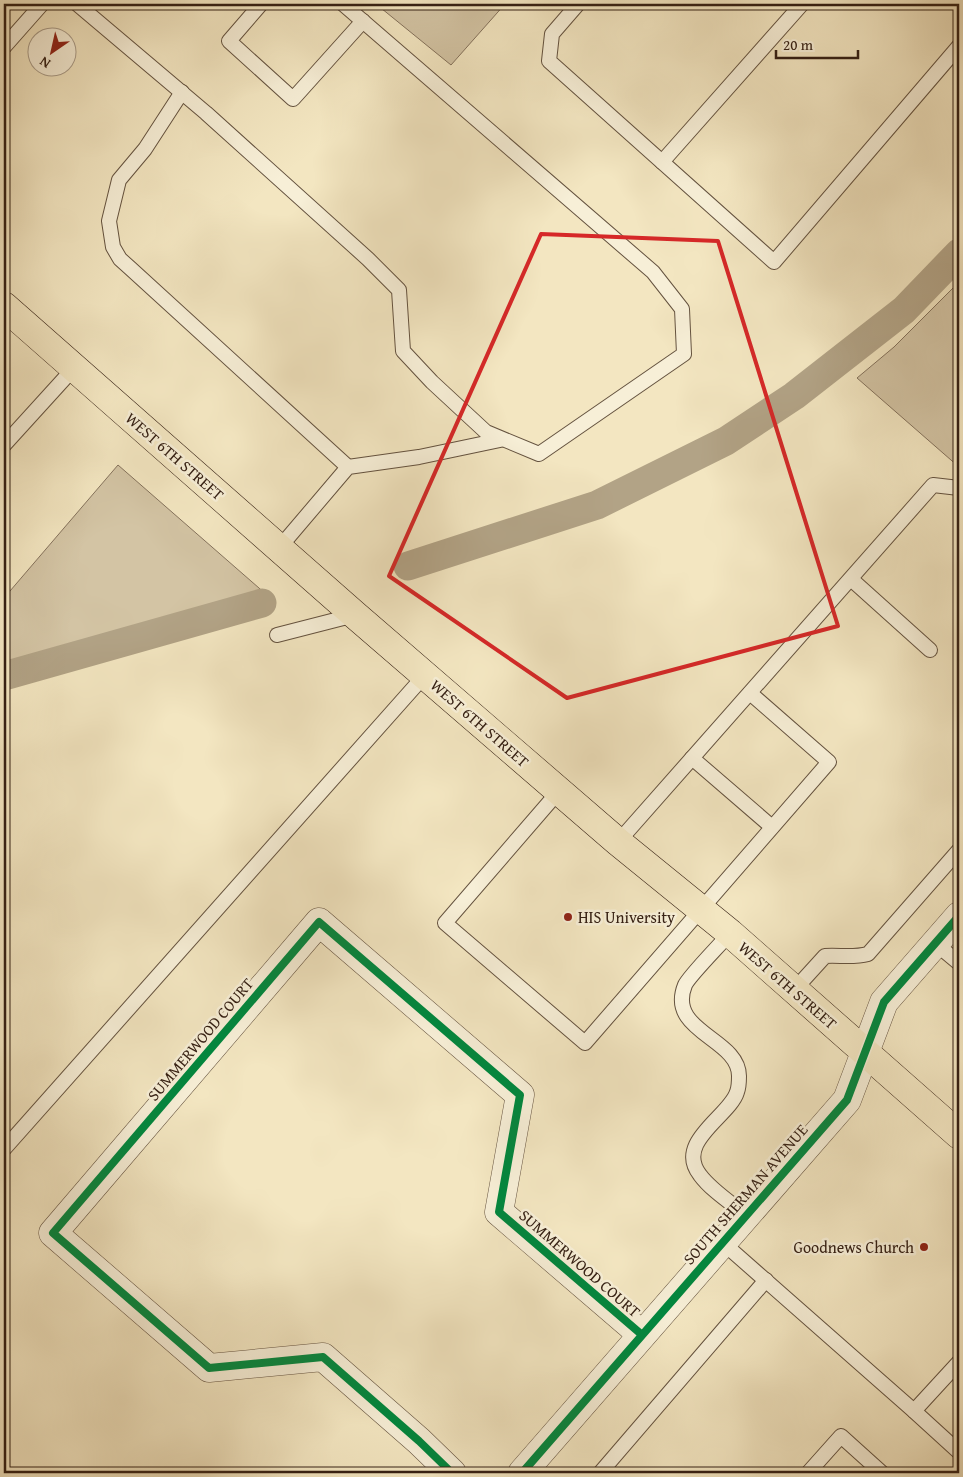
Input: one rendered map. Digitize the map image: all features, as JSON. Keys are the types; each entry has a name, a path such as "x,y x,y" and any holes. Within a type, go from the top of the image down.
{"main road":[{"name":"WEST 6TH STREET","path":"4,306 355,615 618,842 730,933 959,1135"}],"street":[{"name":"SOUTH SHERMAN AVENUE","path":"525,1472 641,1334 847,1100 884,1002 959,916"},
{"name":"SUMMERWOOD COURT","path":"452,1473 323,1357 209,1368 53,1233 319,922 520,1095 499,1212 641,1334"}],"lane":[{"path":"4,47 42,4"},
{"path":"77,4 182,92 361,252 399,290 403,351 486,432 500,440 539,454 684,354 682,309 653,272 343,4"},
{"path":"261,4 230,41 293,99 363,21"},
{"path":"578,4 552,34 549,61 774,262 959,46"},
{"path":"662,162 802,4"},
{"path":"182,92 146,149 119,180 109,221 113,247 120,259 348,466"},
{"path":"4,445 74,368"},
{"path":"280,547 348,466 419,457 500,440"},
{"path":"618,842 933,485 959,488"},
{"path":"851,579 930,650"},
{"path":"277,636 355,615"},
{"path":"4,1149 425,675"},
{"path":"559,791 445,923 585,1043 829,762 750,693"},
{"path":"692,758 772,827"},
{"path":"795,989 825,956 838,955 854,958 868,954 959,850"},
{"path":"730,933 685,984 681,1005 689,1020 730,1056 739,1074 737,1093 697,1142 694,1159 699,1174 746,1215"},
{"path":"936,943 959,963"},
{"path":"722,1242 959,1452"},
{"path":"600,1473 766,1280"},
{"path":"914,1411 959,1362"},
{"path":"808,1473 840,1436 882,1473"}],"highlighted area":[{"path":"541,234 718,241 838,626 567,698 389,576"}],"shaded area":[{"path":"376,4 505,4 451,65"},
{"path":"959,282 959,467 857,378 894,347"},
{"path":"118,465 267,595 4,665 4,598"}],"waterway":[{"path":"408,566 597,505 726,441 794,396 904,310 959,253"},
{"path":"4,676 262,603"}],"cycle path":[{"path":"522,1473 847,1100 884,1002 959,916"},
{"path":"452,1473 419,1441 323,1357 209,1368 53,1233 319,922 520,1095 499,1212 641,1334"}],"place":[{"name":"HIS University","path":"568,917"},
{"name":"Goodnews Church","path":"924,1247"}]}
